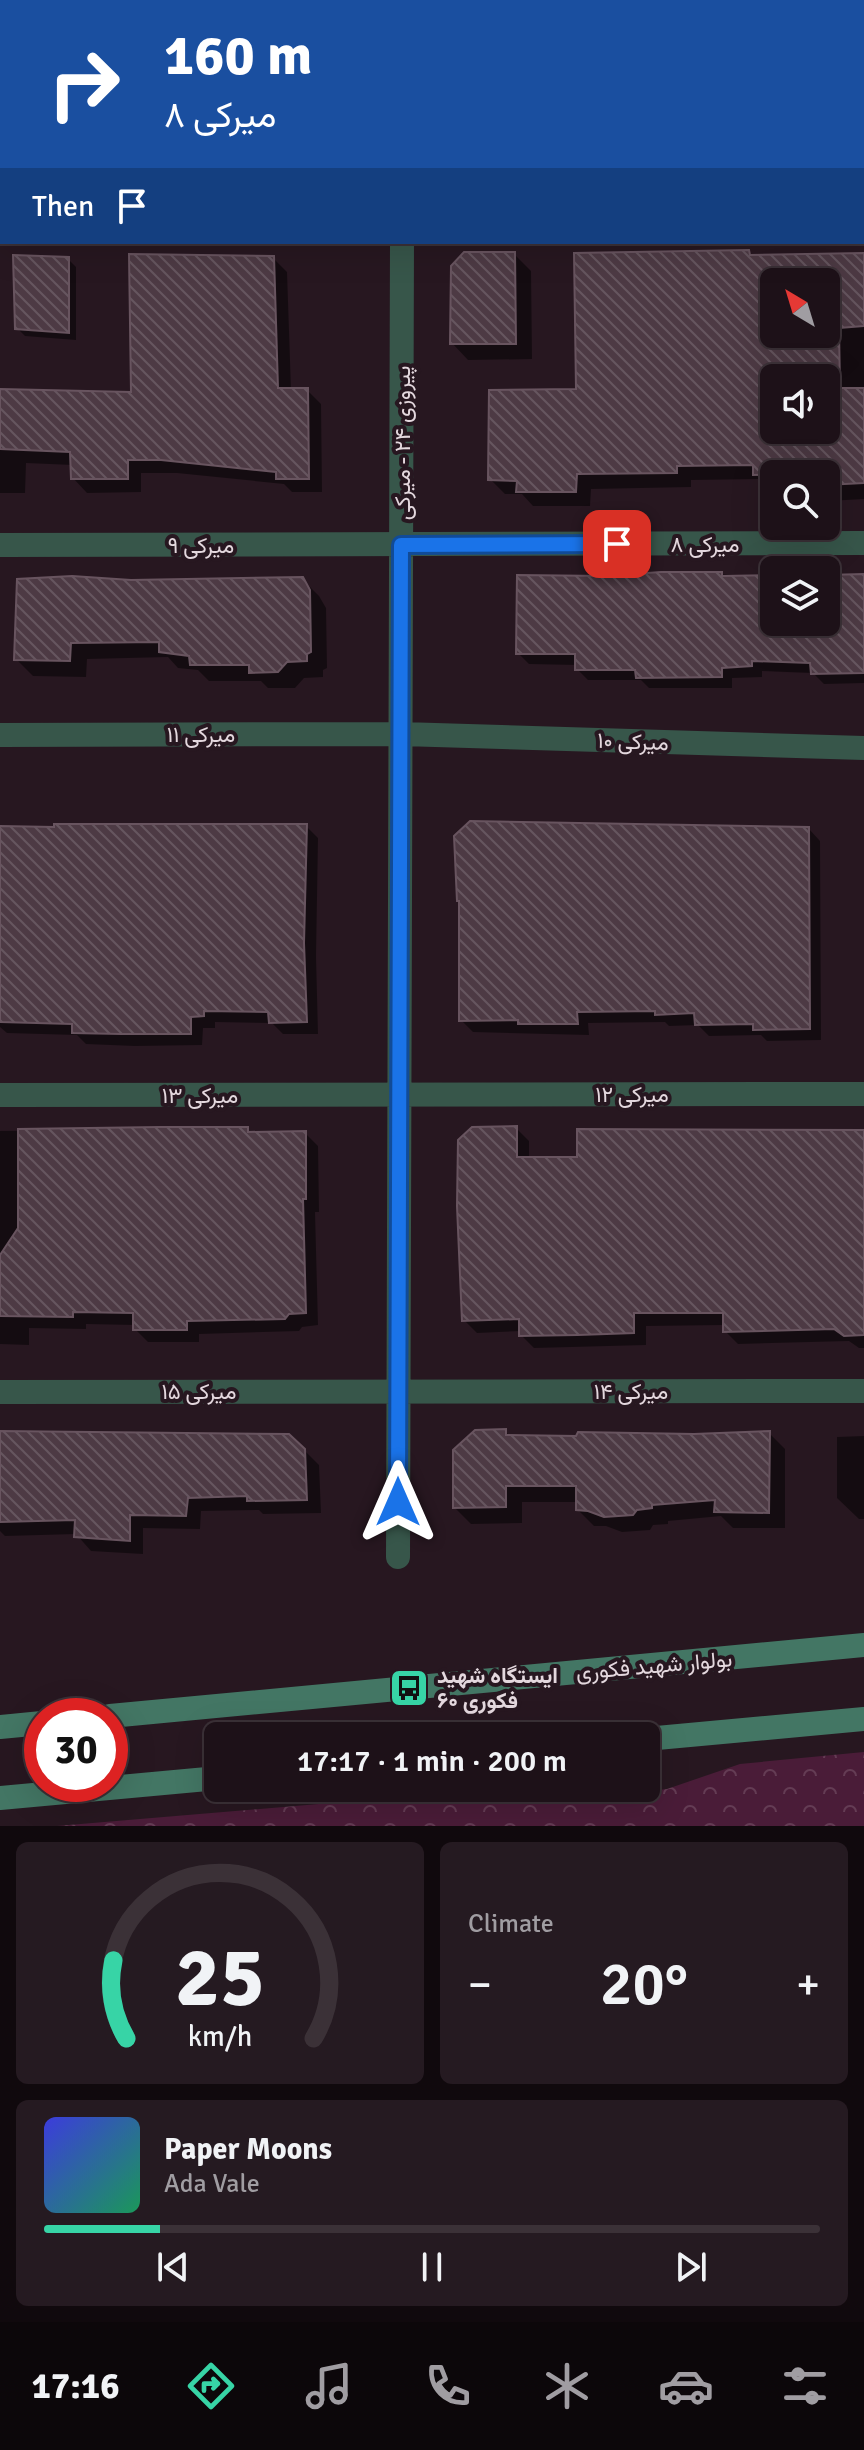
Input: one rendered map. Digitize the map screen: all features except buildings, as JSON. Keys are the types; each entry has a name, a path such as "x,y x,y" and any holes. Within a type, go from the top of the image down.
{"main road":[{"name":"بولوار شهید فکوری","path":"128,1714 864,1645"},
{"path":"660,1738 864,1719"},
{"path":"0,1727 24,1725"},
{"path":"0,1798 204,1779"}],"street":[{"name":"پیروزی ۲۴ - میرکی","path":"398,1557 402,244"},
{"name":"میرکی ۸","path":"401,545 864,543"},
{"name":"میرکی ۹","path":"0,545 401,545"},
{"name":"میرکی ۱۱","path":"0,735 402,734"},
{"name":"میرکی ۱۰","path":"402,734 864,748"},
{"name":"میرکی ۱۲","path":"400,1094 864,1094"},
{"name":"میرکی ۱۳","path":"0,1095 400,1094"},
{"name":"میرکی ۱۴","path":"399,1391 864,1391"},
{"name":"میرکی ۱۵","path":"0,1392 399,1391"}],"green space":[{"path":"864,1752 864,1826 57,1826 342,1802 660,1802 660,1790 740,1764"}],"place":[{"name":"ایستگاه شهید فکوری ۶۰","path":"409,1688"}],"route":[{"path":"398,1502 401,545 617,544"}]}
